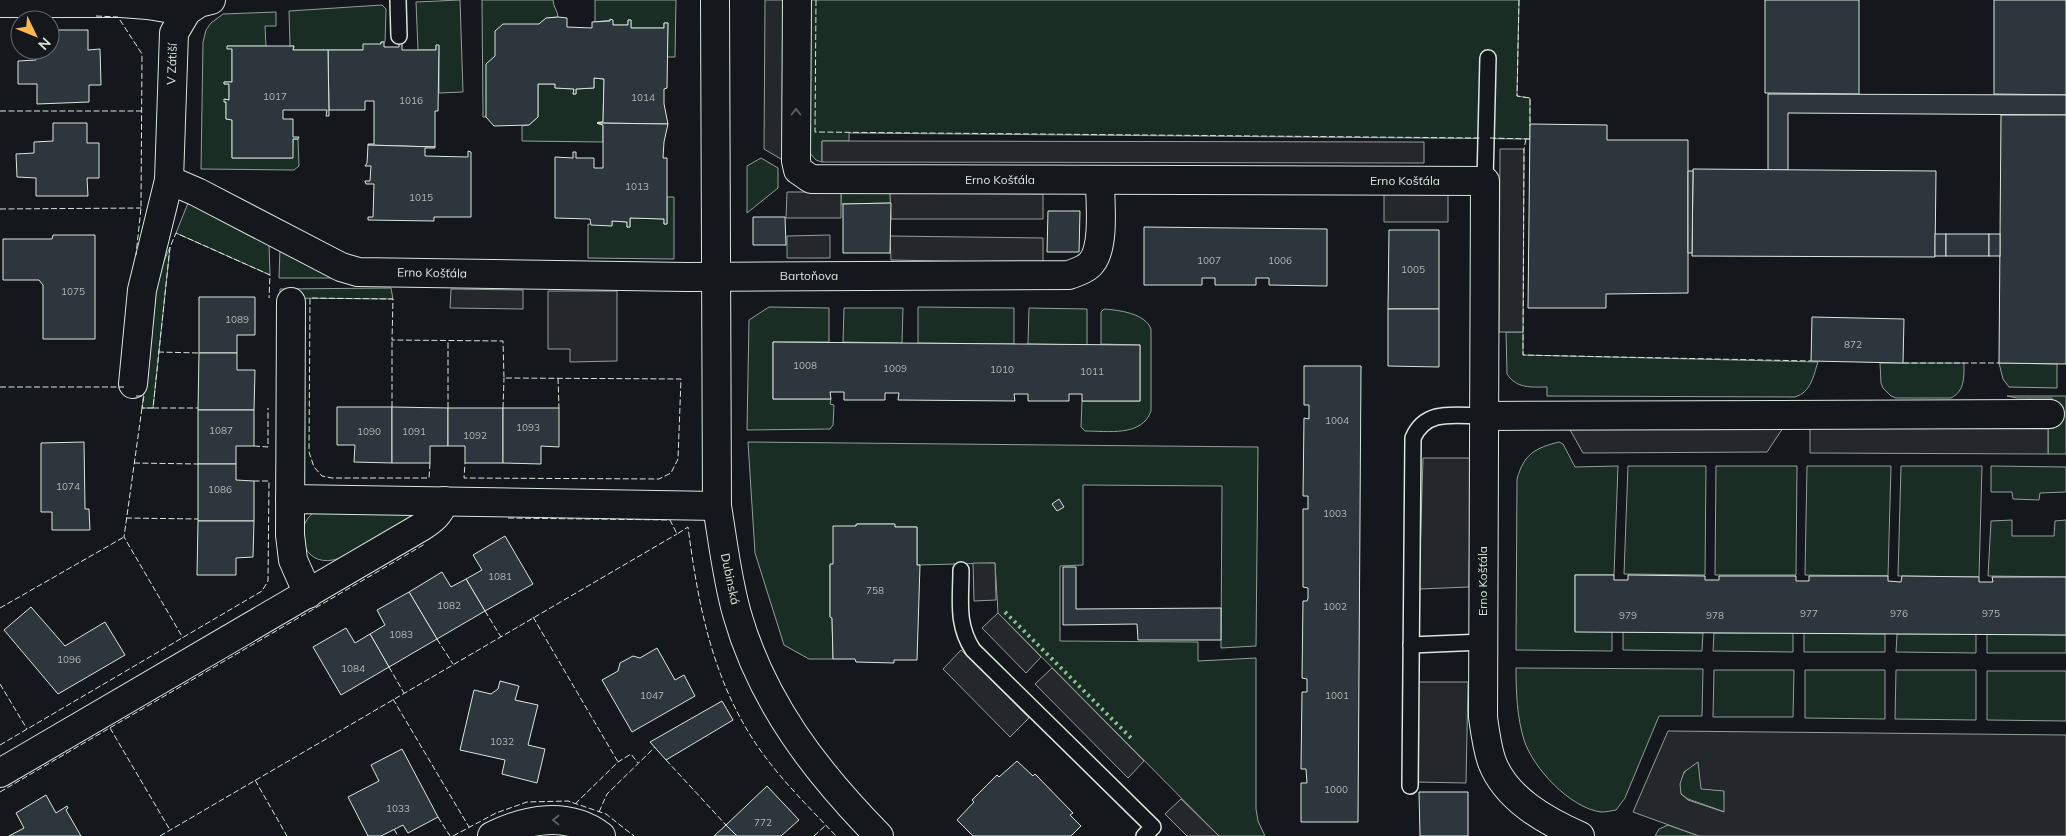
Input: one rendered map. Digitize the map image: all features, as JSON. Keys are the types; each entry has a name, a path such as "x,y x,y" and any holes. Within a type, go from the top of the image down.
{"street":[{"path":"0,3 121,3 172,9 183,16 193,6 211,0"},
{"path":"715,0 716,277"},
{"name":"Erno Košťála","path":"797,0 796,160 798,170 804,176 820,180 1485,180 1483,717 1486,741 1493,764 1504,783 1517,798 1540,815 1580,836"},
{"name":"V Zátiší","path":"133,384 142,290 170,180 172,46 174,33 183,16"},
{"name":"Erno Košťála","path":"170,180 350,270 366,272 716,277"},
{"name":"Bartoňova","path":"716,277 1069,275 1080,272 1091,264 1097,254 1100,241 1100,181"},
{"name":"Dubinská","path":"716,277 717,506 727,572 737,615 750,653 768,692 789,729 816,767 879,836"},
{"path":"291,302 290,535 293,560 308,594"},
{"path":"1483,416 2050,414"},
{"path":"290,499 717,506"},
{"path":"0,773 308,594 433,518 441,510 444,501"},
{"path":"492,836 517,824 542,820 564,820 580,825 601,836"}],"lane":[{"path":"398,0 399,36"},
{"path":"1485,180 1488,58"},
{"path":"1410,786 1413,438 1422,424 1434,416 1483,416"},
{"path":"961,570 961,624 965,638 973,650 1153,833"},
{"path":"1411,645 1483,642"}],"green space":[{"path":"460,0 463,92 439,93 439,46 436,45 436,50 418,50 416,2"},
{"path":"482,0 553,0 558,17 547,18 495,56 486,117 483,117"},
{"path":"595,0 676,0 675,57 667,57 668,23 664,23 664,28 631,28 631,20 628,20 628,25 613,25 612,20 595,22"},
{"path":"805,0 1519,0 1517,96 1530,98 1530,139 849,133 849,141 822,141 822,162 816,160 808,151"},
{"path":"382,5 386,9 385,42 381,42 381,44 363,50 293,50 294,46 290,46 289,11"},
{"path":"276,12 276,26 265,26 266,46 227,46 232,49 232,82 224,82 224,84 229,84 229,100 225,99 224,102 226,102 226,119 232,120 232,158 292,158 293,139 298,139 299,166 294,170 201,169 203,42 206,30 211,23 223,14"},
{"path":"594,78 604,79 603,122 598,122 598,124 603,125 603,142 522,141 522,126 529,125 538,117 538,84 555,84 555,88 574,89 573,94 576,94 576,89 594,88"},
{"path":"761,158 778,168 778,188 747,213 747,166"},
{"path":"841,192 890,193 891,203 841,204"},
{"path":"667,197 674,197 674,259 588,258 588,224 612,225 612,221 627,222 627,227 630,227 630,218 664,219 664,224 667,224"},
{"path":"188,203 269,244 270,275 176,233"},
{"path":"170,247 153,408 142,408 156,280"},
{"path":"280,249 341,278 279,278"},
{"path":"391,288 393,299 280,298 280,289"},
{"path":"769,307 829,308 829,342 773,342 773,399 831,399 830,404 834,405 833,425 830,429 747,430 749,320"},
{"path":"918,307 1014,308 1014,344 918,343"},
{"path":"844,308 903,308 902,343 843,342"},
{"path":"1029,308 1087,309 1087,345 1028,344"},
{"path":"1104,309 1130,313 1143,319 1151,329 1151,411 1147,419 1132,429 1114,432 1085,431 1081,427 1082,401 1140,401 1140,345 1101,344 1101,312"},
{"path":"1506,332 1523,332 1523,355 1818,362 1808,388 1805,392 1795,397 1547,396 1547,387 1520,385 1507,374"},
{"path":"1880,363 1964,363 1963,383 1959,392 1951,398 1896,398 1883,388"},
{"path":"1999,363 2057,364 2057,388 2009,387 2003,379"},
{"path":"2007,396 2066,396 2066,454 2048,454 2048,429 2053,428 2052,398 2017,398"},
{"path":"748,442 1258,447 1256,646 1221,648 1222,486 1083,485 1083,565 1060,566 1060,641 1198,642 1198,661 1256,658 1256,809 1258,821 1265,836 1219,836 998,613 995,563 917,565 917,527 895,527 894,524 856,524 833,564 830,565 830,617 832,618 833,659 809,659 784,645 755,553"},
{"path":"1559,442 1563,444 1575,467 1618,466 1614,575 1575,575 1575,631 1612,632 1612,651 1516,650 1517,479 1523,464 1532,453"},
{"path":"1628,466 1706,466 1705,575 1624,574"},
{"path":"1716,466 1797,466 1796,575 1715,575"},
{"path":"1807,466 1891,466 1888,576 1805,575"},
{"path":"1901,466 1982,466 1979,577 1898,576"},
{"path":"1991,466 2066,467 2066,492 2040,493 2039,500 2013,499 2012,492 1991,492"},
{"path":"314,512 413,513 411,517 344,556 333,560 323,560 314,557 308,552 302,536 307,519"},
{"path":"2012,520 2012,536 2054,536 2055,521 2066,520 2066,577 1988,576 1991,521"},
{"path":"1623,632 1703,633 1702,651 1623,650"},
{"path":"1714,633 1793,633 1793,652 1713,651"},
{"path":"1804,633 1885,634 1885,652 1804,652"},
{"path":"1897,634 1976,634 1976,653 1896,652"},
{"path":"1987,634 2066,635 2066,653 1987,653"},
{"path":"1516,668 1703,669 1702,716 1659,716 1625,798 1616,810 1601,812 1589,809 1565,795 1554,785 1535,762 1529,751 1524,740 1518,713"},
{"path":"1714,670 1794,670 1793,717 1713,717"},
{"path":"1805,670 1885,670 1885,719 1805,718"},
{"path":"1896,670 1976,670 1976,720 1895,719"},
{"path":"1987,671 2066,671 2066,721 1987,720"},
{"path":"1698,762 1724,791 1725,812 1688,799 1681,794 1680,784 1683,775"},
{"path":"1668,825 1699,836 1655,836 1659,829"}],"shaded area":[{"path":"765,0 787,0 786,162 764,149"},
{"path":"822,141 1424,142 1424,163 822,162"},
{"path":"1500,149 1524,149 1523,332 1499,332"},
{"path":"787,192 841,192 841,218 786,218"},
{"path":"890,193 1043,194 1043,219 891,219"},
{"path":"1384,194 1448,195 1448,222 1384,222"},
{"path":"830,235 830,258 787,258 787,236"},
{"path":"890,236 1043,238 1043,263 891,260"},
{"path":"451,289 523,290 523,309 450,308"},
{"path":"548,291 617,291 617,361 570,362 570,349 548,349"},
{"path":"1569,428 1783,428 1767,452 1583,453"},
{"path":"1810,428 2048,429 2048,454 1810,453"},
{"path":"1423,458 1471,458 1469,587 1419,589"},
{"path":"973,563 995,563 996,600 974,601"},
{"path":"998,613 1041,657 1026,673 982,628"},
{"path":"961,650 1029,718 1010,737 943,669"},
{"path":"1052,668 1144,761 1128,778 1035,684"},
{"path":"1417,682 1468,682 1466,783 1416,782"},
{"path":"1668,731 2066,735 2066,836 1699,836 1633,812","holes":["1698,762 1701,789 1724,791 1724,812 1688,800 1681,794 1680,784 1684,772"]},
{"path":"1181,799 1219,836 1187,836 1165,814"}],"building":[{"path":"1765,0 1859,0 1859,94 1765,93"},
{"path":"1994,0 2066,0 2066,95 1994,94"},
{"path":"546,18 567,18 567,27 592,28 592,22 610,21 610,19 613,20 613,25 628,25 628,20 631,20 631,28 664,28 664,23 668,23 667,88 664,89 664,104 668,124 597,123 603,122 604,79 594,78 594,88 576,89 576,94 573,94 574,89 555,88 555,84 538,84 538,117 529,125 494,126 486,117 486,64 495,56 495,31 503,24 539,24"},
{"path":"60,30 88,30 88,50 100,49 101,85 89,85 89,102 37,104 37,84 18,84 18,61 60,60"},
{"path":"381,42 384,42 384,47 399,47 399,42 402,42 402,50 436,50 436,45 439,45 438,111 435,111 435,147 368,145 374,144 374,101 365,101 365,110 329,110 328,50 363,50 363,44 381,44"},
{"path":"227,46 294,46 293,50 328,50 329,116 326,116 327,110 283,110 283,119 293,119 293,137 299,137 298,139 293,139 293,158 232,158 232,120 226,119 226,102 224,102 224,99 229,100 229,84 224,84 224,82 232,82 232,49 227,49"},
{"path":"1768,94 2066,95 2066,115 1788,113 1788,170 1768,170"},
{"path":"2001,115 2066,115 2066,364 1999,363"},
{"path":"53,123 87,123 87,143 99,143 99,178 87,178 88,196 36,196 36,178 17,177 16,154 34,153 34,142 53,141"},
{"path":"597,123 668,124 663,158 667,158 667,224 664,224 664,219 630,218 630,227 627,227 627,222 612,221 612,226 591,225 590,219 555,218 555,157 573,158 573,152 576,152 576,158 594,158 594,168 603,168 603,125"},
{"path":"1530,124 1607,125 1607,140 1688,140 1688,293 1606,294 1606,308 1528,308"},
{"path":"368,145 435,147 425,148 425,156 468,157 468,151 471,152 471,217 434,217 434,221 368,220 368,217 373,217 374,184 366,184 365,181 370,181 371,166 365,166 367,163"},
{"path":"1693,169 1936,171 1935,257 1692,256"},
{"path":"1688,171 1693,171 1692,253 1688,253"},
{"path":"891,203 890,253 843,253 843,204"},
{"path":"1048,211 1080,211 1079,252 1047,252"},
{"path":"753,217 785,217 786,245 753,245"},
{"path":"1144,227 1327,229 1327,286 1269,285 1269,278 1256,278 1256,285 1215,285 1215,278 1202,278 1202,285 1144,285"},
{"path":"1389,230 1439,230 1439,309 1388,309"},
{"path":"1935,234 1946,234 1946,256 1935,256"},
{"path":"1946,234 1989,234 1989,256 1946,256"},
{"path":"1989,234 2000,234 2000,256 1989,256"},
{"path":"53,235 95,235 95,339 43,339 43,285 39,280 3,280 3,239 52,239"},
{"path":"199,297 255,297 255,335 237,335 237,353 199,353"},
{"path":"1388,309 1439,309 1439,367 1388,366"},
{"path":"1812,317 1904,319 1903,363 1811,361"},
{"path":"773,342 1140,345 1140,401 1082,401 1082,394 1069,394 1069,401 1028,401 1028,394 1014,394 1015,401 898,400 899,393 885,393 885,400 844,400 844,392 830,392 831,399 773,399"},
{"path":"199,353 237,353 237,370 255,370 254,410 198,410"},
{"path":"1304,366 1361,366 1358,822 1301,822 1301,783 1307,783 1306,769 1301,769 1302,692 1307,692 1307,679 1302,678 1303,601 1307,601 1308,598 1308,588 1303,587 1303,509 1308,509 1308,496 1303,496 1304,418 1309,419 1309,405 1304,405"},
{"path":"337,407 392,407 392,463 354,462 355,445 337,445"},
{"path":"392,407 448,408 448,446 430,446 430,463 392,463"},
{"path":"448,408 503,408 503,463 465,463 465,446 448,446"},
{"path":"503,408 559,408 559,447 541,446 541,464 503,463"},
{"path":"198,410 254,410 254,446 236,446 236,464 198,464"},
{"path":"84,442 85,509 89,509 90,530 52,530 52,512 41,512 41,443"},
{"path":"198,464 236,464 236,480 254,481 254,521 198,521"},
{"path":"1059,499 1064,507 1057,511 1052,504"},
{"path":"198,521 254,521 253,557 236,558 236,575 197,575"},
{"path":"857,524 895,524 895,527 917,527 917,565 920,565 917,660 894,660 894,663 833,659 832,618 830,617 830,564 833,564 833,526 856,526"},
{"path":"505,536 533,584 485,611 466,579 482,570 473,555"},
{"path":"1063,567 1076,567 1076,609 1221,608 1221,640 1138,640 1137,624 1063,625"},
{"path":"442,572 451,587 466,579 485,611 437,639 409,592"},
{"path":"1575,575 1614,575 1614,580 1628,580 1628,575 1705,576 1705,580 1719,580 1719,576 1796,576 1796,581 1809,581 1809,576 1888,576 1888,581 1901,582 1902,576 1979,577 1979,582 1993,582 1992,577 2066,577 2066,635 1575,632"},
{"path":"409,592 437,639 389,667 370,634 385,625 377,610"},
{"path":"31,607 65,646 105,622 125,655 58,694 4,630"},
{"path":"346,628 355,643 370,634 389,667 341,695 313,647"},
{"path":"657,648 675,680 684,675 695,696 632,732 602,680 618,671 620,663 633,656 640,658"},
{"path":"500,681 519,686 515,700 538,705 528,745 545,749 537,783 502,774 505,760 460,750 474,690 491,694 498,689"},
{"path":"722,701 733,720 666,760 650,742"},
{"path":"402,749 438,817 408,833 403,825 381,836 368,836 348,797 379,781 371,765"},
{"path":"1017,761 1033,776 1035,774 1073,813 1070,815 1081,826 1071,836 973,836 957,820 974,802 972,800 997,775 999,777"},
{"path":"767,786 799,820 781,836 737,836 726,825"},
{"path":"1419,792 1468,792 1468,836 1420,836"},
{"path":"46,795 56,813 67,806 66,810 81,836 9,836 24,828 16,813"},
{"path":"726,825 737,836 714,836"}],"hedge":[{"path":"1005,612 1133,740"}],"fence":[{"path":"816,0 815,132 1482,138"},
{"path":"1519,0 1517,96 1530,98 1530,126"},
{"path":"96,16 118,17 142,54 141,208 136,255"},
{"path":"0,111 141,111"},
{"path":"1490,138 1530,139 1530,136"},
{"path":"1526,139 1524,149 1523,355 1811,361"},
{"path":"0,209 141,208"},
{"path":"136,396 144,396 142,408 153,408 170,247 176,233 270,275 269,298"},
{"path":"430,463 429,478 332,478 322,476 314,467 309,452 310,298 393,299 392,340 503,341 504,378 681,379 678,459 671,473 659,479 464,478 465,463"},
{"path":"392,340 392,407"},
{"path":"448,341 448,408"},
{"path":"158,352 199,353"},
{"path":"1903,363 1999,363"},
{"path":"503,408 504,378"},
{"path":"558,378 559,408"},
{"path":"0,387 124,387"},
{"path":"142,408 124,537 183,638"},
{"path":"153,408 198,408"},
{"path":"254,446 268,447 268,408"},
{"path":"134,463 198,464"},
{"path":"0,745 262,591 268,581 269,481 254,481"},
{"path":"126,518 198,519"},
{"path":"508,518 670,520 677,534 688,527 702,612 709,640 728,693 756,744 774,768 836,836"},
{"path":"160,836 677,534"},
{"path":"0,608 124,537"},
{"path":"0,792 425,544"},
{"path":"485,611 501,637"},
{"path":"533,617 618,762"},
{"path":"437,639 453,664"},
{"path":"389,667 404,693"},
{"path":"0,684 27,729"},
{"path":"393,699 469,827"},
{"path":"110,728 170,830"},
{"path":"599,812 607,794 655,747"},
{"path":"575,804 618,762 631,754 638,763"},
{"path":"666,760 726,825"},
{"path":"255,780 287,836"},
{"path":"453,836 496,813 527,802 568,801 606,814 634,836"},
{"path":"438,817 450,836"},
{"path":"814,836 826,825"},
{"path":"394,829 398,836"}]}
